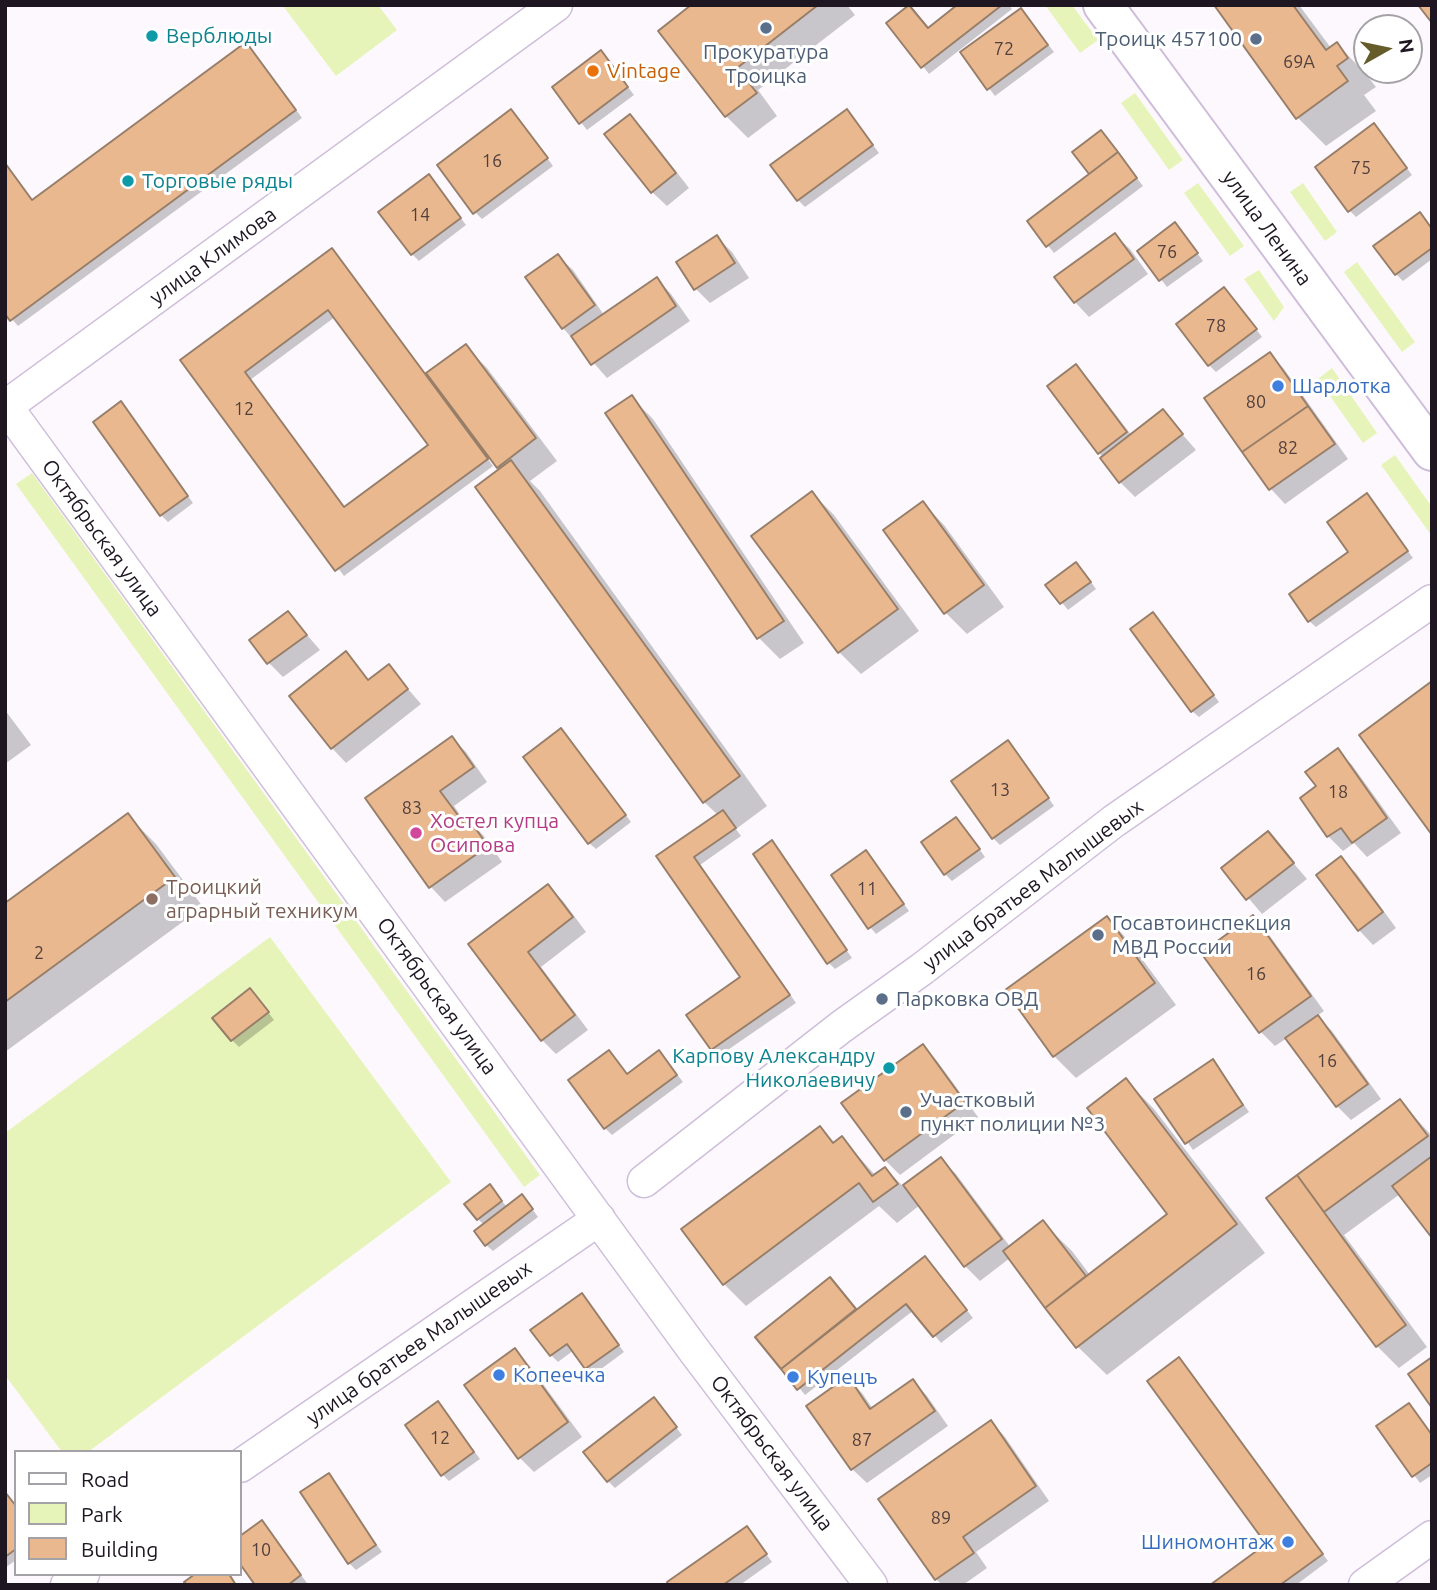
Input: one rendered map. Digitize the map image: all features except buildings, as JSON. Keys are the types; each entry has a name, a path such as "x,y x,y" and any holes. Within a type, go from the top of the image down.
{"street":[{"name":"улица Климова","path":"5,406 556,5"},
{"name":"улица Ленина","path":"1103,5 1432,451"},
{"name":"Октябрьская улица","path":"5,406 692,1349 872,1585"},
{"name":"улица братьев Малышевых","path":"644,1181 1114,821 1432,601"},
{"name":"улица братьев Малышевых","path":"242,1465 598,1219"},
{"path":"1365,1585 1432,1537"}],"green space":[{"path":"378,5 397,30 336,76 283,6"},
{"path":"1045,5 1072,5 1098,40 1080,53"},
{"path":"1135,93 1183,160 1169,170 1121,103"},
{"path":"1198,183 1244,246 1230,256 1184,193"},
{"path":"1303,183 1337,232 1325,241 1290,192"},
{"path":"1357,262 1415,342 1402,352 1344,272"},
{"path":"1259,270 1284,307 1274,321 1244,279"},
{"path":"1332,368 1377,433 1363,443 1318,379"},
{"path":"1395,455 1432,507 1431,535 1381,465"},
{"path":"32,473 540,1175 524,1187 16,484"},
{"path":"270,937 451,1182 91,1450 61,1450 5,1375 5,1133"}],"place":[{"name":"Прокуратура Троицка","path":"766,28"},
{"name":"Верблюды","path":"152,36"},
{"name":"Троицк 457100","path":"1256,39"},
{"name":"Vintage","path":"593,71"},
{"name":"Торговые ряды","path":"128,181"},
{"name":"Шарлотка","path":"1278,386"},
{"name":"Хостел купца Осипова","path":"416,833"},
{"name":"Троицкий аграрный техникум","path":"152,899"},
{"name":"Госавтоинспекция МВД России","path":"1098,935"},
{"name":"Парковка ОВД","path":"882,999"},
{"name":"Карпову Александру Николаевичу","path":"889,1068"},
{"name":"Участковый пункт полиции №3","path":"906,1112"},
{"name":"Копеечка","path":"499,1375"},
{"name":"Купецъ","path":"793,1377"},
{"name":"Шиномонтаж","path":"1288,1542"}]}
